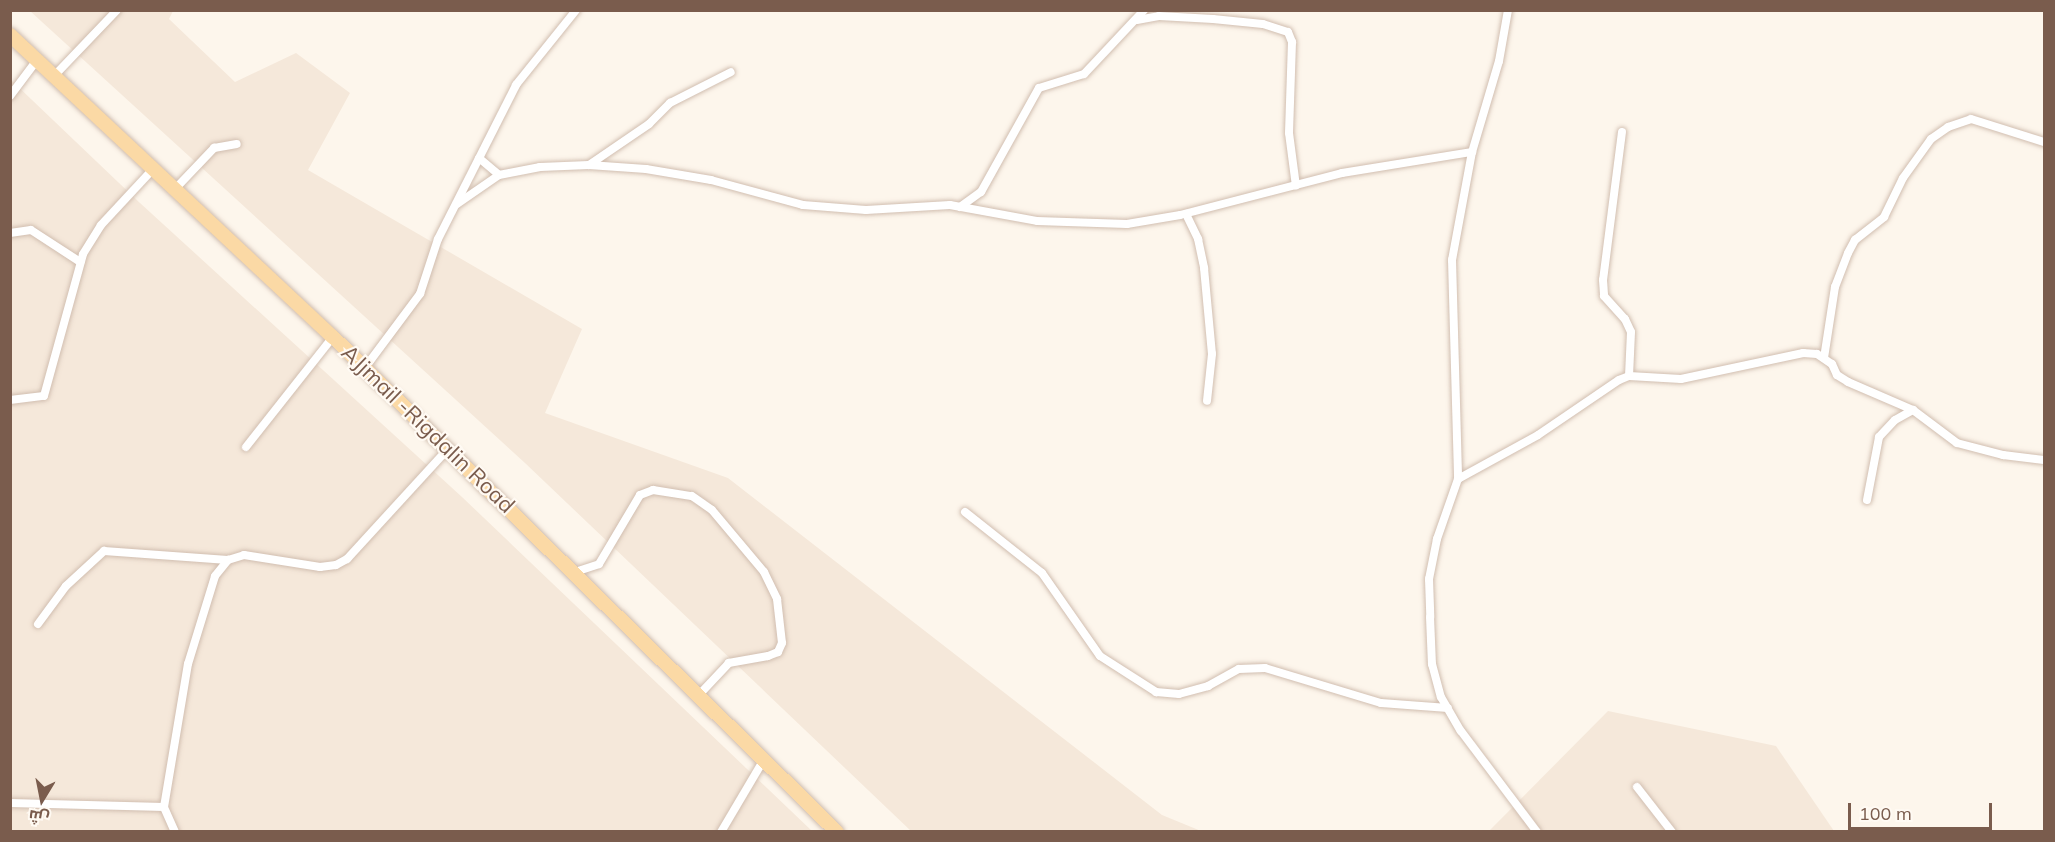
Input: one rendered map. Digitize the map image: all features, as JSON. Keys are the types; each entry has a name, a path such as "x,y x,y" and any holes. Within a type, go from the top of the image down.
{"main road":[{"name":"AJjmail -Rigdalin Road","path":"10,35 333,337 575,572 697,697 836,831"}],"street":[{"path":"54,76 117,10"},
{"path":"364,369 420,294 438,239 458,204 516,85 576,10"},
{"path":"960,207 981,192 1039,88 1084,74 1144,10"},
{"path":"1508,10 1499,61 1472,152 1452,260 1458,479 1437,538 1429,579 1432,664 1448,708 1461,731 1537,831"},
{"path":"1137,20 1159,16 1213,19 1263,24 1288,32 1292,42 1289,133 1296,186"},
{"path":"10,96 37,60"},
{"path":"589,165 649,124 670,103 731,72"},
{"path":"1824,358 1835,286 1854,240 1884,217 1903,178 1931,140 1948,126 1971,119 2044,142"},
{"path":"1622,132 1603,280 1604,296 1625,319 1631,332 1629,376"},
{"path":"175,189 214,148 237,144"},
{"path":"458,204 499,175 540,167 589,165 646,169 711,180 802,205 866,210 924,204 1082,225 1127,224 1186,214 1342,173 1472,152"},
{"path":"479,158 499,175"},
{"path":"10,400 36,400 50,387 80,262 101,225 154,168"},
{"path":"1186,214 1198,238 1205,279 1212,354 1207,401"},
{"path":"10,233 31,230 80,262"},
{"path":"246,447 333,337"},
{"path":"1458,479 1538,435 1629,376 1681,379 1803,353 1824,358 1848,382 1913,410 1957,443 2003,455 2044,460"},
{"path":"1867,500 1880,436 1895,420 1913,410"},
{"path":"38,624 66,586 104,551 228,560 264,555 320,567 336,565 347,559 447,450"},
{"path":"575,572 599,564 640,495 653,490 692,496 712,510 764,572 777,598 782,643 778,651 768,656 729,663 697,697"},
{"path":"965,512 1042,573 1100,656 1156,692 1179,694 1209,686 1239,669 1257,668 1381,703 1448,708"},
{"path":"175,831 164,807 188,663 209,589 228,560"},
{"path":"721,831 763,761"},
{"path":"1637,787 1672,831"},
{"path":"10,803 164,807"}],"shaded area":[{"path":"30,11 173,11 169,19 235,82 296,53 350,93 308,170 582,329 545,413 728,478 1162,815 1201,831 911,831 525,463"},
{"path":"10,79 140,203 462,497 812,831 11,831"},
{"path":"1608,711 1776,746 1834,831 1488,832"}]}
